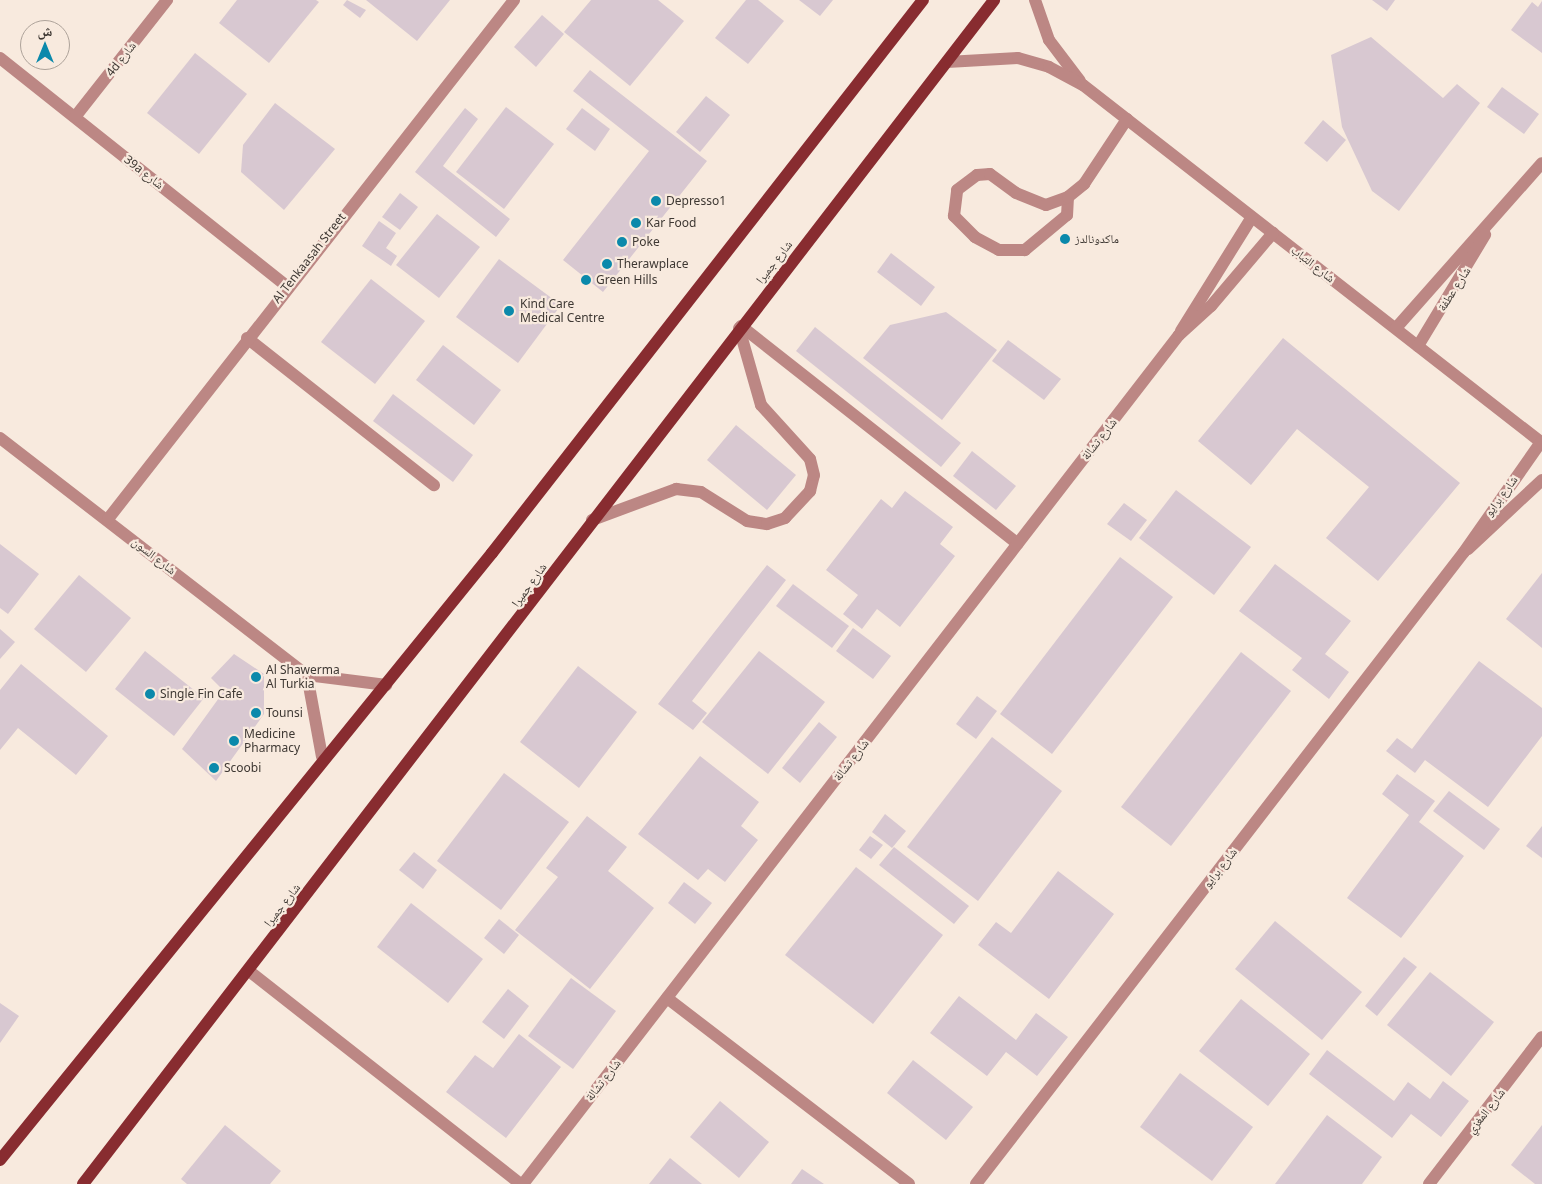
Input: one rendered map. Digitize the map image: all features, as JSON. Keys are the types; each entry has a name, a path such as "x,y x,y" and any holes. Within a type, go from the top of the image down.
{"main road":[{"path":"0,1160 322,757 386,685 923,0"},
{"name":"شارع جميرا","path":"83,1184 249,971 740,327 994,0"}],"street":[{"name":"4d شارع","path":"75,117 167,0"},
{"name":"Al Tenkaasah Street","path":"108,519 287,286 514,0"},
{"name":"شارع التباب","path":"1034,0 1049,40 1083,85"},
{"name":"39a شارع","path":"0,58 287,286"},
{"name":"شارع التباب","path":"947,62 1018,58 1049,67 1083,85 1541,442"},
{"path":"1068,198 1067,215 1025,250 999,250 975,237 954,216 957,190 977,175 990,174 1016,193 1046,205 1068,198 1084,184 1126,119"},
{"name":"شارع عطفة","path":"1396,328 1456,259 1487,230 1542,163"},
{"name":"شارع تشالة","path":"1179,336 1198,297 1252,217"},
{"name":"شارع عطفة","path":"1418,346 1487,230"},
{"name":"شارع تشالة","path":"522,1184 1179,336 1211,306 1273,233"},
{"path":"592,520 676,489 701,492 747,521 767,524 786,518 810,491 814,475 810,459 761,405 740,327"},
{"path":"740,327 1018,544"},
{"path":"247,338 434,484"},
{"name":"شارع السون","path":"0,438 108,519 307,675"},
{"name":"شارع برايو","path":"976,1184 1464,552 1541,442"},
{"name":"شارع برايو","path":"1464,552 1542,480"},
{"path":"322,757 307,675 386,685"},
{"path":"249,971 522,1184"},
{"path":"667,998 909,1184"},
{"name":"شارع المغزي","path":"1429,1184 1542,1038"}],"building":[{"path":"237,0 316,0 319,2 269,63 219,23"},
{"path":"347,0 366,10 360,18 343,5"},
{"path":"366,0 450,0 417,41"},
{"path":"591,0 658,0 684,21 630,86 564,32"},
{"path":"746,0 758,0 784,21 748,64 715,38"},
{"path":"799,0 833,0 820,16"},
{"path":"1372,0 1395,0 1387,11"},
{"path":"1542,1 1542,53 1511,30 1532,2 1538,7"},
{"path":"542,15 564,34 536,67 514,47"},
{"path":"1371,37 1443,98 1457,84 1480,103 1399,211 1372,191 1342,127 1331,55"},
{"path":"195,53 247,94 199,154 147,113"},
{"path":"590,70 707,161 603,292 563,260 649,151 573,91"},
{"path":"1502,87 1539,114 1524,134 1487,107"},
{"path":"706,96 730,115 700,152 676,132"},
{"path":"275,103 335,149 284,210 241,172 243,145"},
{"path":"506,107 554,144 504,209 456,172"},
{"path":"465,108 478,119 443,166 510,219 496,237 415,172"},
{"path":"582,108 610,129 595,151 566,129"},
{"path":"1323,120 1346,140 1327,162 1304,143"},
{"path":"400,193 418,207 400,230 382,217"},
{"path":"437,214 480,247 439,298 396,265"},
{"path":"379,221 396,233 386,248 397,256 391,266 362,246"},
{"path":"891,253 935,287 921,306 877,272"},
{"name":"Kind Care Medical Centre","path":"499,259 561,305 518,363 456,317"},
{"path":"371,279 425,321 375,384 321,342"},
{"path":"946,312 997,350 942,420 863,358 890,325"},
{"path":"815,327 961,443 941,467 796,351"},
{"path":"1283,338 1460,483 1378,581 1326,538 1369,487 1297,429 1251,485 1198,441"},
{"path":"1008,340 1061,379 1044,400 992,361"},
{"path":"443,345 501,390 474,425 416,380"},
{"path":"393,394 473,455 453,482 373,421"},
{"path":"736,425 796,475 767,510 707,460"},
{"path":"972,451 1016,486 996,510 953,476"},
{"path":"1176,490 1251,547 1214,595 1139,538"},
{"path":"905,491 953,527 940,544 955,556 900,627 877,609 862,629 843,614 858,595 826,570 881,499 892,508"},
{"path":"1124,503 1147,520 1131,541 1107,524"},
{"path":"0,544 39,574 8,614 0,608"},
{"path":"1120,557 1173,597 1052,754 1000,714"},
{"path":"1275,564 1351,621 1325,654 1349,672 1329,699 1292,670 1302,658 1239,611"},
{"path":"767,565 786,580 692,701 707,713 693,730 658,704"},
{"path":"1542,573 1542,648 1506,619"},
{"path":"79,575 131,618 86,672 34,629"},
{"path":"793,584 849,626 832,648 776,606"},
{"path":"853,628 891,656 873,679 836,651"},
{"path":"0,629 15,642 0,659"},
{"path":"145,651 204,698 174,736 115,689"},
{"path":"759,651 825,702 768,774 702,722"},
{"path":"1241,652 1291,691 1171,846 1121,807"},
{"path":"234,654 264,674 264,714 216,781 182,749 224,691 211,678"},
{"path":"1479,661 1542,708 1542,736 1488,807 1425,760 1415,773 1386,751 1397,738 1412,749"},
{"path":"21,664 108,736 76,775 18,728 0,750 0,690"},
{"path":"578,666 637,712 579,788 520,742"},
{"path":"977,696 997,711 976,739 956,724"},
{"path":"819,722 837,737 800,783 782,768"},
{"path":"992,737 1062,791 978,901 907,847"},
{"path":"700,756 759,802 741,826 758,840 725,882 708,869 698,880 638,834"},
{"path":"504,773 569,822 501,910 437,861"},
{"path":"1397,774 1435,801 1419,822 1464,856 1401,938 1347,898 1409,815 1382,794"},
{"path":"1449,791 1500,829 1484,850 1433,811"},
{"path":"885,814 906,831 892,848 872,832"},
{"path":"587,816 627,847 608,871 654,908 590,989 515,930 558,877 546,868"},
{"path":"1542,826 1542,858 1526,846"},
{"path":"870,836 883,845 871,859 859,850"},
{"path":"894,847 969,906 954,924 879,865"},
{"path":"414,852 437,870 423,889 399,870"},
{"path":"856,867 943,935 873,1024 785,955"},
{"path":"1058,871 1114,914 1049,999 978,945 996,922 1011,933"},
{"path":"684,882 712,903 695,924 668,903"},
{"path":"411,903 483,959 448,1003 377,947"},
{"path":"499,919 519,935 504,954 484,938"},
{"path":"1275,921 1362,992 1322,1040 1235,969"},
{"path":"1404,957 1417,967 1377,1016 1365,1006"},
{"path":"1430,972 1494,1022 1451,1076 1387,1025"},
{"path":"571,978 616,1011 573,1069 528,1036"},
{"path":"508,989 529,1006 504,1039 482,1022"},
{"path":"959,996 1016,1040 1036,1013 1068,1037 1037,1076 1006,1052 987,1076 930,1033"},
{"path":"1241,999 1310,1054 1268,1106 1199,1051"},
{"path":"0,1003 19,1016 0,1043"},
{"path":"519,1034 561,1067 506,1138 446,1092 475,1055 493,1068"},
{"path":"1327,1050 1394,1101 1408,1082 1430,1099 1443,1081 1469,1101 1441,1137 1411,1114 1392,1138 1309,1074"},
{"path":"913,1060 973,1107 946,1140 887,1093"},
{"path":"1180,1073 1253,1127 1212,1181 1140,1127"},
{"path":"720,1101 769,1142 739,1178 690,1137"},
{"path":"1327,1115 1382,1157 1362,1184 1275,1184"},
{"path":"225,1125 281,1171 270,1184 187,1184 181,1179"},
{"path":"1542,1125 1542,1184 1535,1184 1511,1165"},
{"path":"670,1158 702,1184 649,1184"},
{"path":"802,1169 824,1184 791,1184"}],"place":[{"name":"Depresso1","path":"656,201"},
{"name":"Kar Food","path":"636,223"},
{"name":"ماكدونالدز","path":"1065,239"},
{"name":"Poke","path":"622,242"},
{"name":"Therawplace","path":"607,264"},
{"name":"Green Hills","path":"586,280"},
{"name":"Kind Care Medical Centre","path":"509,311"},
{"name":"Al Shawerma Al Turkia","path":"256,677"},
{"name":"Single Fin Cafe","path":"150,694"},
{"name":"Tounsi","path":"256,713"},
{"name":"Medicine Pharmacy","path":"234,741"},
{"name":"Scoobi","path":"214,768"}]}
